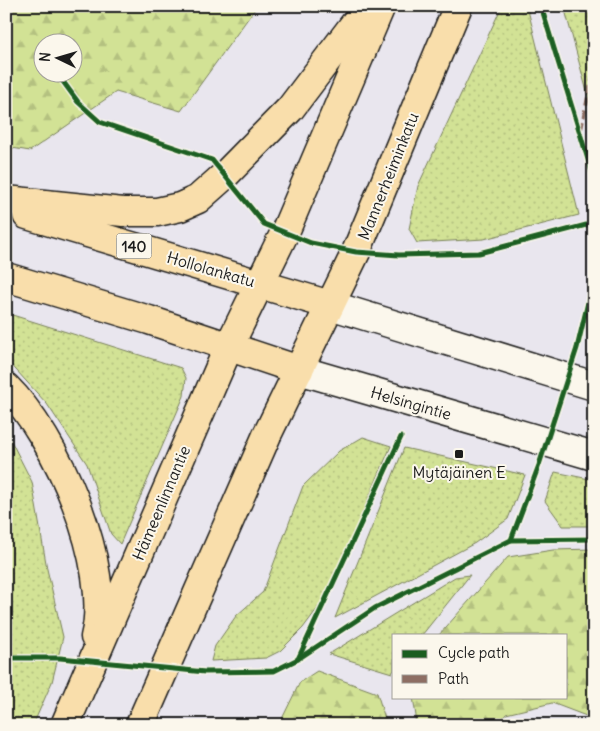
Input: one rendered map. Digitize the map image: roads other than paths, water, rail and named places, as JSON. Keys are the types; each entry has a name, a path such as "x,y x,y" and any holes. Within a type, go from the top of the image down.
{"main road":[{"path":"6,200 124,212 148,212 180,207 198,199 225,175 290,109 320,72 368,6"},
{"path":"261,284 381,6"},
{"name":"Mannerheiminkatu","path":"299,370 356,252 458,6"},
{"name":"Hollolankatu","path":"6,208 330,305"},
{"path":"6,278 229,346"},
{"name":"Hämeenlinnantie","path":"65,725 229,346 261,284"},
{"name":"140","path":"330,305 594,386"},
{"name":"Helsingintie","path":"229,346 299,370 594,456"},
{"path":"140,725 267,435 299,370"},
{"path":"6,387 46,440 69,487 86,533 97,578 98,623 84,680"}],"place":[{"name":"Mytäjäinen E","path":"459,454"}]}
